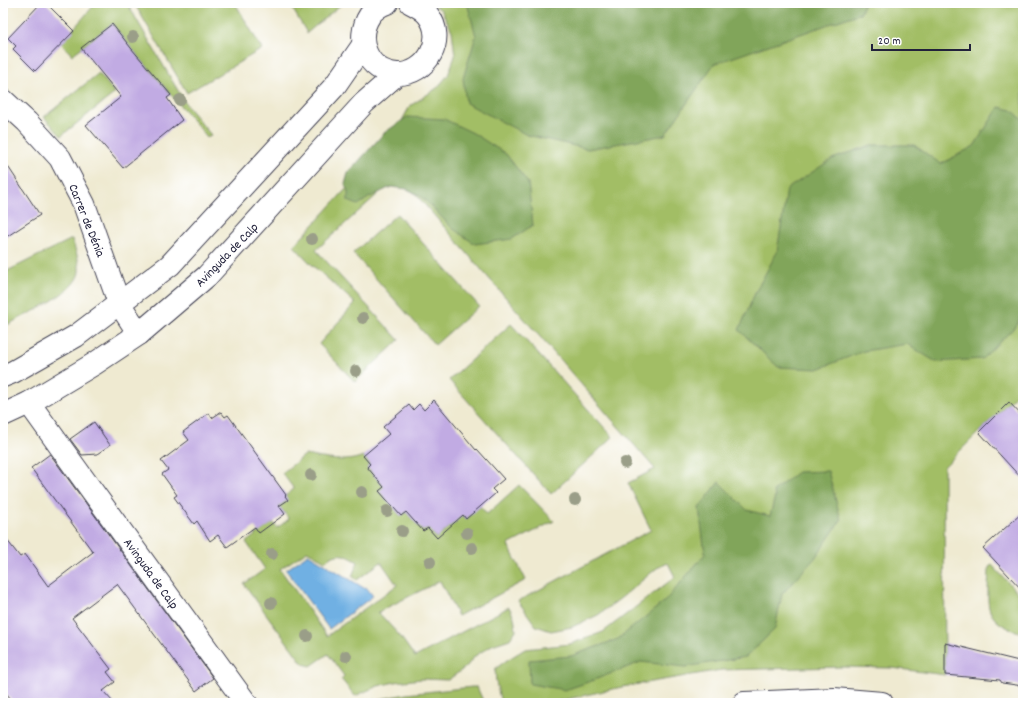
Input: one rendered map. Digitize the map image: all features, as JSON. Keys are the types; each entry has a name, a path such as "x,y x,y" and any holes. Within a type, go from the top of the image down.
{"street":[{"path":"387,3 374,11 366,21 362,33 363,45 368,56 376,66 385,72 397,74 408,73 419,68 428,60 434,50 434,27 429,16 420,8 411,3"},
{"path":"3,376 13,372 76,336 170,265 334,87 363,45"},
{"name":"Avinguda de Calp","path":"3,415 30,403 94,364 138,334 208,276 364,102 397,74"},
{"name":"Carrer de Dénia","path":"3,100 27,122 60,158 84,204 119,303 138,334"},
{"name":"Avinguda de Calp","path":"30,403 246,703"},
{"path":"744,703 834,700 882,703"}],"green space":[{"path":"96,3 127,3 187,106 211,135 208,138 112,24 72,55 61,43"},
{"path":"134,3 235,3 262,49 187,93"},
{"path":"289,3 343,3 307,33"},
{"path":"431,3 1023,3 1023,388 944,467 945,675 892,668 842,667 721,670 622,687 550,703 501,703 496,682 495,669 507,660 525,649 570,644 603,632 675,577 668,563 657,568 598,615 572,627 551,631 536,626 518,601 651,530 628,483 655,469 399,175 316,250 399,340 355,382 319,344 355,303 312,265 294,246 379,153 400,124 410,106 437,88 448,75 455,56 452,31 441,10"},
{"path":"467,3 864,3 861,13 714,64 665,135 588,149 527,135 466,103 463,78 476,36"},
{"path":"99,73 115,93 61,136 44,117"},
{"path":"999,107 1012,110 1023,120 1023,309 1017,325 982,359 936,362 907,344 864,351 818,369 778,367 739,330 756,291 777,252 787,189 832,159 871,145 914,145 941,164 974,146"},
{"path":"407,117 444,119 473,133 506,154 528,183 533,225 512,239 475,244 452,228 421,196 407,189 391,187 370,197 358,205 348,201 348,192 345,184 348,173 384,133"},
{"path":"397,214 479,306 435,345 353,253"},
{"path":"72,239 79,264 79,272 76,280 69,288 50,302 3,326 3,273"},
{"path":"511,324 613,437 551,494 449,380"},
{"path":"305,455 342,460 349,460 363,456 370,464 367,467 384,487 380,491 401,516 406,512 423,531 428,528 437,538 452,524 460,512 466,519 480,506 487,514 519,485 554,521 508,545 526,580 458,616 440,581 378,612 400,636 415,657 509,607 514,617 516,630 510,639 492,645 475,656 466,667 448,680 422,679 395,682 378,686 355,696 341,679 344,676 328,654 311,666 303,664 244,584 265,569 246,542 273,522 277,528 289,519 279,506 287,500 285,496 294,489 282,473","holes":["307,551 325,561 334,556 342,555 358,562 352,576 357,580 381,562 397,585 327,636 280,569"]},
{"path":"828,471 841,520 815,558 782,594 775,629 746,657 685,667 641,662 565,690 530,684 529,660 571,656 618,639 665,601 705,554 699,508 719,482 747,510 770,516 775,496 773,491 798,472"},
{"path":"992,565 1023,598 1023,633 999,623 992,616 988,602 988,584 989,567"},
{"path":"477,687 484,703 368,703 375,700 406,694"}],"water":[{"path":"308,554 364,588 366,587 373,596 329,629 286,570"}],"building":[{"path":"41,3 46,3 74,31 35,71 13,49 16,46 8,38"},
{"path":"112,24 171,95 167,98 182,120 123,168 86,125 121,97 81,48"},
{"path":"3,159 40,215 3,239"},
{"path":"434,400 476,450 477,449 504,479 492,489 496,493 466,519 463,515 437,538 428,528 423,531 406,512 401,516 379,491 384,487 367,467 370,464 363,456 389,434 383,427 409,405 413,410 419,404 424,410"},
{"path":"1009,402 1023,417 1023,480 979,432"},
{"path":"221,412 225,417 228,415 286,495 285,496 288,500 279,506 285,514 259,533 255,527 227,547 218,535 210,541 197,521 194,524 174,497 177,495 162,474 168,470 161,461 189,440 183,432 209,413 212,418"},
{"path":"94,422 110,445 97,454 82,455 70,439"},
{"path":"50,454 213,678 196,691 117,584 72,618 111,669 107,672 115,682 103,691 114,703 14,703 3,689 3,535 20,557 25,554 48,586 93,552 31,468"},
{"path":"1023,512 1023,591 983,548"},
{"path":"945,643 1023,662 1023,686 1002,683 1000,680 945,675"}]}
